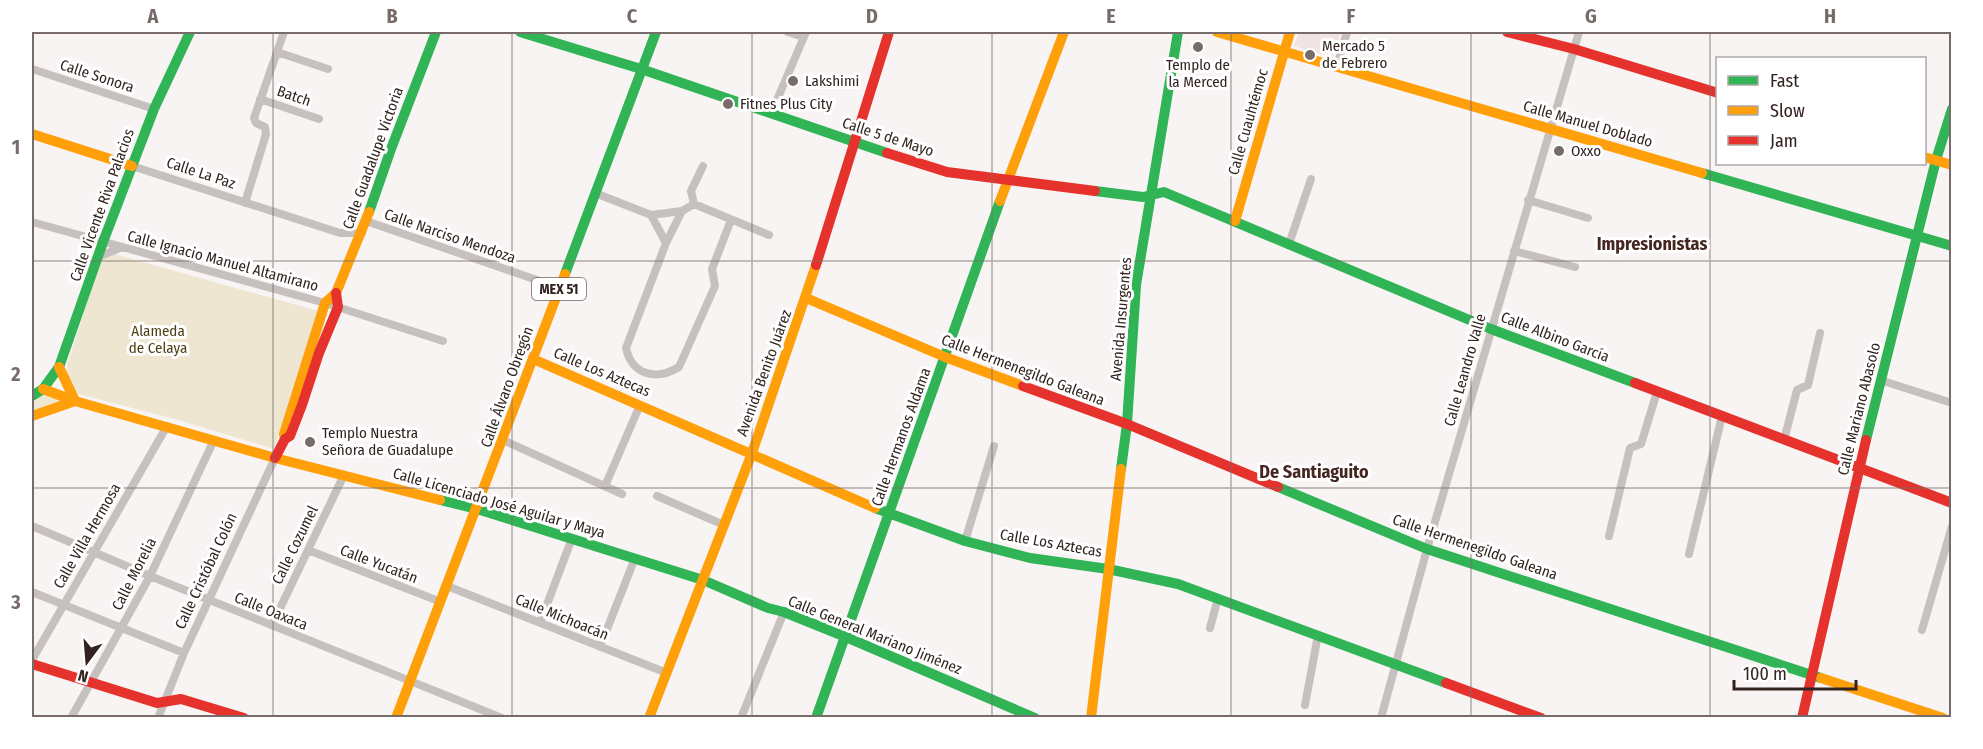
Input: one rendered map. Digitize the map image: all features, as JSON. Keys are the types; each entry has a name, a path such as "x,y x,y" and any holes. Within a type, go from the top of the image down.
{"main road":[{"name":"Calle Vicente Riva Palacios","path":"32,396 37,388 60,367 103,242 154,109 190,32"},
{"name":"Calle Guadalupe Victoria","path":"325,303 336,293 362,233 436,32"},
{"name":"Calle 5 de Mayo","path":"520,32 641,69 855,143 947,172 1143,197 1153,194"},
{"name":"Calle Álvaro Obregón","path":"396,717 477,509 656,32"},
{"name":"Avenida Benito Juárez","path":"652,717 752,453 806,298 889,32"},
{"name":"Calle Hermanos Aldama","path":"816,717 1008,179 1064,32"},
{"name":"Avenida Insurgentes","path":"1091,717 1127,424 1136,285 1153,194 1178,32"},
{"name":"Calle Manuel Doblado","path":"1217,32 1952,246"},
{"name":"Calle Cuauhtémoc","path":"1235,221 1290,32"},
{"path":"1507,32 1574,49 1716,92"},
{"name":"Calle Mariano Abasolo","path":"1802,717 1880,380 1936,160 1952,109"},
{"name":"Calle La Paz","path":"32,134 132,166"},
{"path":"1926,158 1952,165"},
{"name":"Calle Albino García","path":"1153,194 1164,192 1491,329 1952,503"},
{"path":"325,303 284,434 285,440 290,436 319,353 338,308 336,293"},
{"name":"Calle Hermenegildo Galeana","path":"806,298 945,357 1127,424 1427,549 1943,717"},
{"name":"Calle Los Aztecas","path":"533,359 889,514 965,541 1030,558 1108,569 1178,584 1539,717"},
{"path":"32,416 75,401 60,367"},
{"name":"Calle Licenciado José Aguilar y Maya","path":"37,388 75,401 343,477 477,509 704,580"},
{"name":"Calle Cristóbal Colón","path":"275,458 285,440"},
{"name":"Calle General Mariano Jiménez","path":"704,580 1035,717"},
{"path":"32,664 157,702 164,703 174,698 182,699 244,717"}],"street":[{"path":"245,203 266,134 265,127 256,123 254,118 284,32"},
{"path":"771,114 804,34 788,32"},
{"path":"1337,66 1347,32"},
{"name":"Calle Leandro Valle","path":"1381,717 1427,549 1579,32"},
{"path":"277,52 328,69"},
{"name":"Calle Sonora","path":"32,71 154,109"},
{"name":"Batch","path":"260,99 320,118"},
{"name":"Calle La Paz","path":"132,166 340,233 362,233"},
{"path":"694,204 691,191 703,166"},
{"path":"1289,244 1311,179"},
{"path":"595,193 651,215 682,210 694,204 769,235"},
{"path":"1528,200 1588,218"},
{"path":"682,210 666,243 626,348 628,358 635,367 657,375 669,374 679,367 715,286 712,269 731,220"},
{"path":"651,215 666,243"},
{"name":"Calle Narciso Mendoza","path":"366,221 560,288"},
{"name":"Calle Ignacio Manuel Altamirano","path":"32,222 325,303 443,341"},
{"path":"98,257 122,247"},
{"path":"1514,251 1575,267"},
{"path":"1784,440 1797,390 1808,385 1820,333"},
{"path":"1880,380 1952,403"},
{"path":"1609,536 1630,448 1641,444 1657,392"},
{"path":"605,486 640,405"},
{"path":"1689,554 1722,416"},
{"name":"Calle Villa Hermosa","path":"32,660 167,426"},
{"name":"Calle Morelia","path":"71,717 150,576 214,440"},
{"path":"503,440 622,494"},
{"path":"965,541 994,446"},
{"name":"Calle Cristóbal Colón","path":"158,717 184,653 275,458"},
{"name":"Calle Cozumel","path":"272,625 343,477"},
{"path":"657,496 724,525"},
{"path":"1922,630 1952,525"},
{"name":"Calle Oaxaca","path":"32,526 209,600 502,717"},
{"path":"540,623 572,538"},
{"name":"Calle Yucatán","path":"308,550 441,602"},
{"path":"600,647 635,558"},
{"name":"Calle Michoacán","path":"447,586 667,673"},
{"path":"32,592 184,653"},
{"path":"1210,628 1218,598"},
{"path":"741,717 784,612"},
{"path":"1305,705 1318,635"}],"shaded area":[{"path":"1299,32 1341,32 1333,58 1294,46"}],"green space":[{"name":"Alameda de Celaya","path":"111,253 318,311 274,449 175,419 78,394 68,382 67,366 101,258"},
{"path":"41,395 62,400 32,410 32,405"}],"traffic: fast":[{"path":"32,396 43,389 59,367 103,242 154,109 190,32"},
{"path":"369,212 436,32"},
{"path":"520,32 641,69 887,153"},
{"path":"565,274 656,32"},
{"path":"1121,469 1127,424 1136,285 1178,32"},
{"path":"1866,440 1936,160 1952,109"},
{"path":"1702,173 1952,246"},
{"path":"1095,191 1143,197 1164,192 1491,329 1635,383"},
{"path":"816,718 1000,201"},
{"path":"1278,487 1427,549 1821,678"},
{"path":"440,500 477,509 703,580 768,608 784,612 846,637 1035,718"},
{"path":"875,508 965,541 1030,558 1108,569 1178,584 1446,683"}],"traffic: slow":[{"path":"1000,201 1064,32"},
{"path":"1217,32 1702,173"},
{"path":"1235,221 1290,32"},
{"path":"32,134 132,166"},
{"path":"1926,158 1952,165"},
{"path":"285,439 284,434 325,303 336,293 369,212"},
{"path":"649,718 752,453 816,265"},
{"path":"396,718 565,274"},
{"path":"806,298 945,357 1023,386"},
{"path":"533,359 875,508"},
{"path":"32,416 75,401 59,367"},
{"path":"43,389 75,401 275,458 440,500"},
{"path":"1091,718 1121,469"},
{"path":"1821,678 1943,718"}],"traffic: jam":[{"path":"816,265 889,32"},
{"path":"1507,32 1574,49 1716,92"},
{"path":"887,153 947,172 1095,191"},
{"path":"275,458 285,439 290,436 302,405 319,353 338,307 336,293"},
{"path":"1635,383 1952,503"},
{"path":"1023,386 1127,424 1278,487"},
{"path":"1802,718 1866,440"},
{"path":"32,664 157,703 181,699 244,718"},
{"path":"1446,683 1541,718"}],"place":[{"name":"Templo de la Merced","path":"1198,47"},
{"name":"Mercado 5 de Febrero","path":"1310,55"},
{"name":"Lakshimi","path":"793,81"},
{"name":"Fitnes Plus City","path":"728,104"},
{"name":"Oxxo","path":"1559,151"},
{"name":"Templo Nuestra Señora de Guadalupe","path":"310,442"}],"district":[{"name":"Impresionistas","path":"1652,244"},
{"name":"De Santiaguito","path":"1314,472"}]}
